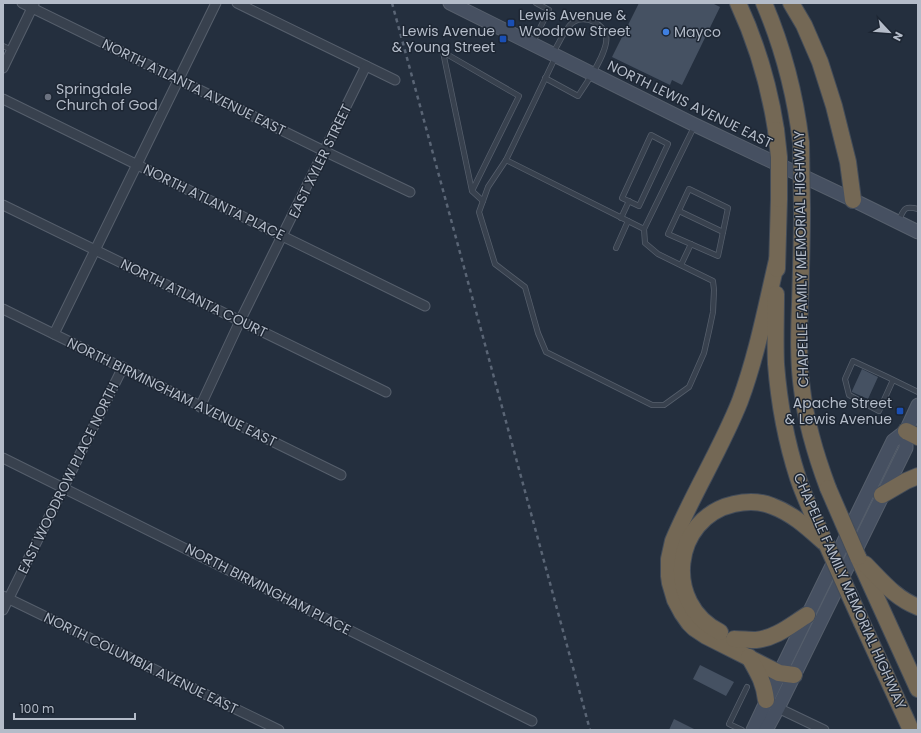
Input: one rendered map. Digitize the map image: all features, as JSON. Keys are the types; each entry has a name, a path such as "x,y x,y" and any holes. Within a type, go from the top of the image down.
{"highway":[{"name":"CHAPELLE FAMILY MEMORIAL HIGHWAY","path":"738,3 759,55 772,104 776,130 779,157 780,199 777,260 776,340 778,386 793,459 810,522 827,545 911,730"},
{"name":"CHAPELLE FAMILY MEMORIAL HIGHWAY","path":"764,3 774,25 785,58 794,93 801,143 802,210 800,358 802,388 811,438 828,488 858,557 878,588 918,689"},
{"path":"791,3 804,25 820,62 834,106 846,155 853,200"},
{"path":"777,260 758,344 740,402 673,541 669,564 670,583 673,595 682,613 694,628 706,636 749,658 786,670"},
{"path":"882,495 918,476"},
{"path":"786,670 708,625 695,612 690,605 682,584 682,561 686,547 699,524 715,512 730,505 756,502 773,506 796,518 810,522"},
{"path":"878,588 896,595 918,607"},
{"path":"734,639 755,640 772,636 785,630 807,615"},
{"path":"749,658 759,674 772,704"}],"main road":[{"name":"NORTH LEWIS AVENUE EAST","path":"450,3 695,125 918,232"},
{"path":"786,670 882,495 906,448 912,434 918,405"},
{"path":"766,730 772,704 807,615 893,441 912,434"},
{"path":"753,730 772,704"}],"street":[{"name":"NORTH ATLANTA AVENUE EAST","path":"22,3 34,6 178,80 410,192"},
{"path":"54,334 216,3"},
{"path":"237,3 394,80"},
{"path":"3,68 34,6"},
{"name":"EAST XYLER STREET","path":"200,407 240,321 366,66"},
{"name":"NORTH ATLANTA PLACE","path":"3,99 425,306"},
{"name":"NORTH ATLANTA COURT","path":"3,205 386,392"},
{"name":"NORTH BIRMINGHAM AVENUE EAST","path":"3,309 341,475"},
{"name":"EAST WOODROW PLACE NORTH","path":"3,610 6,597 64,487 123,367"},
{"name":"NORTH BIRMINGHAM PLACE","path":"3,458 532,721"},
{"name":"NORTH COLUMBIA AVENUE EAST","path":"6,597 279,730"},
{"path":"772,704 824,730"}],"lane":[{"path":"532,44 549,10 536,3"},
{"path":"545,78 578,96 593,75 605,50 606,35 602,27 595,22 586,19 571,23 554,55 545,78 506,160 488,187 480,212 495,264 525,287 538,333 546,352 652,405 664,405 689,387 704,353 713,312 713,281 658,254 645,243 644,229 695,125"},
{"path":"3,46 12,50"},
{"path":"472,191 519,96 443,52 472,191 483,201"},
{"path":"651,136 668,144 639,206 629,201 622,198 651,136"},
{"path":"506,160 644,229"},
{"path":"689,189 728,208 723,232 718,256 668,234 689,189"},
{"path":"621,218 629,201"},
{"path":"898,222 905,209 910,207 918,208"},
{"path":"679,211 723,232"},
{"path":"616,248 628,221"},
{"path":"681,265 691,244"},
{"path":"894,380 879,411 849,395 845,379 853,361 894,380 918,392"},
{"path":"742,730 729,724 747,687"}],"building":[{"name":"Mayco","path":"639,3 712,3 720,7 682,85 672,80 670,85 612,57"},
{"path":"862,369 878,377 868,399 852,392"},
{"path":"700,665 734,682 726,696 693,679"},
{"path":"674,719 696,730 669,730"}],"railway":[{"path":"392,3 590,730"}],"place":[{"name":"Lewis Avenue & Woodrow Street","path":"511,23"},
{"name":"Mayco","path":"666,32"},
{"name":"Lewis Avenue & Young Street","path":"503,39"},
{"name":"Springdale Church of God","path":"48,97"},
{"name":"Apache Street & Lewis Avenue","path":"900,411"}]}
